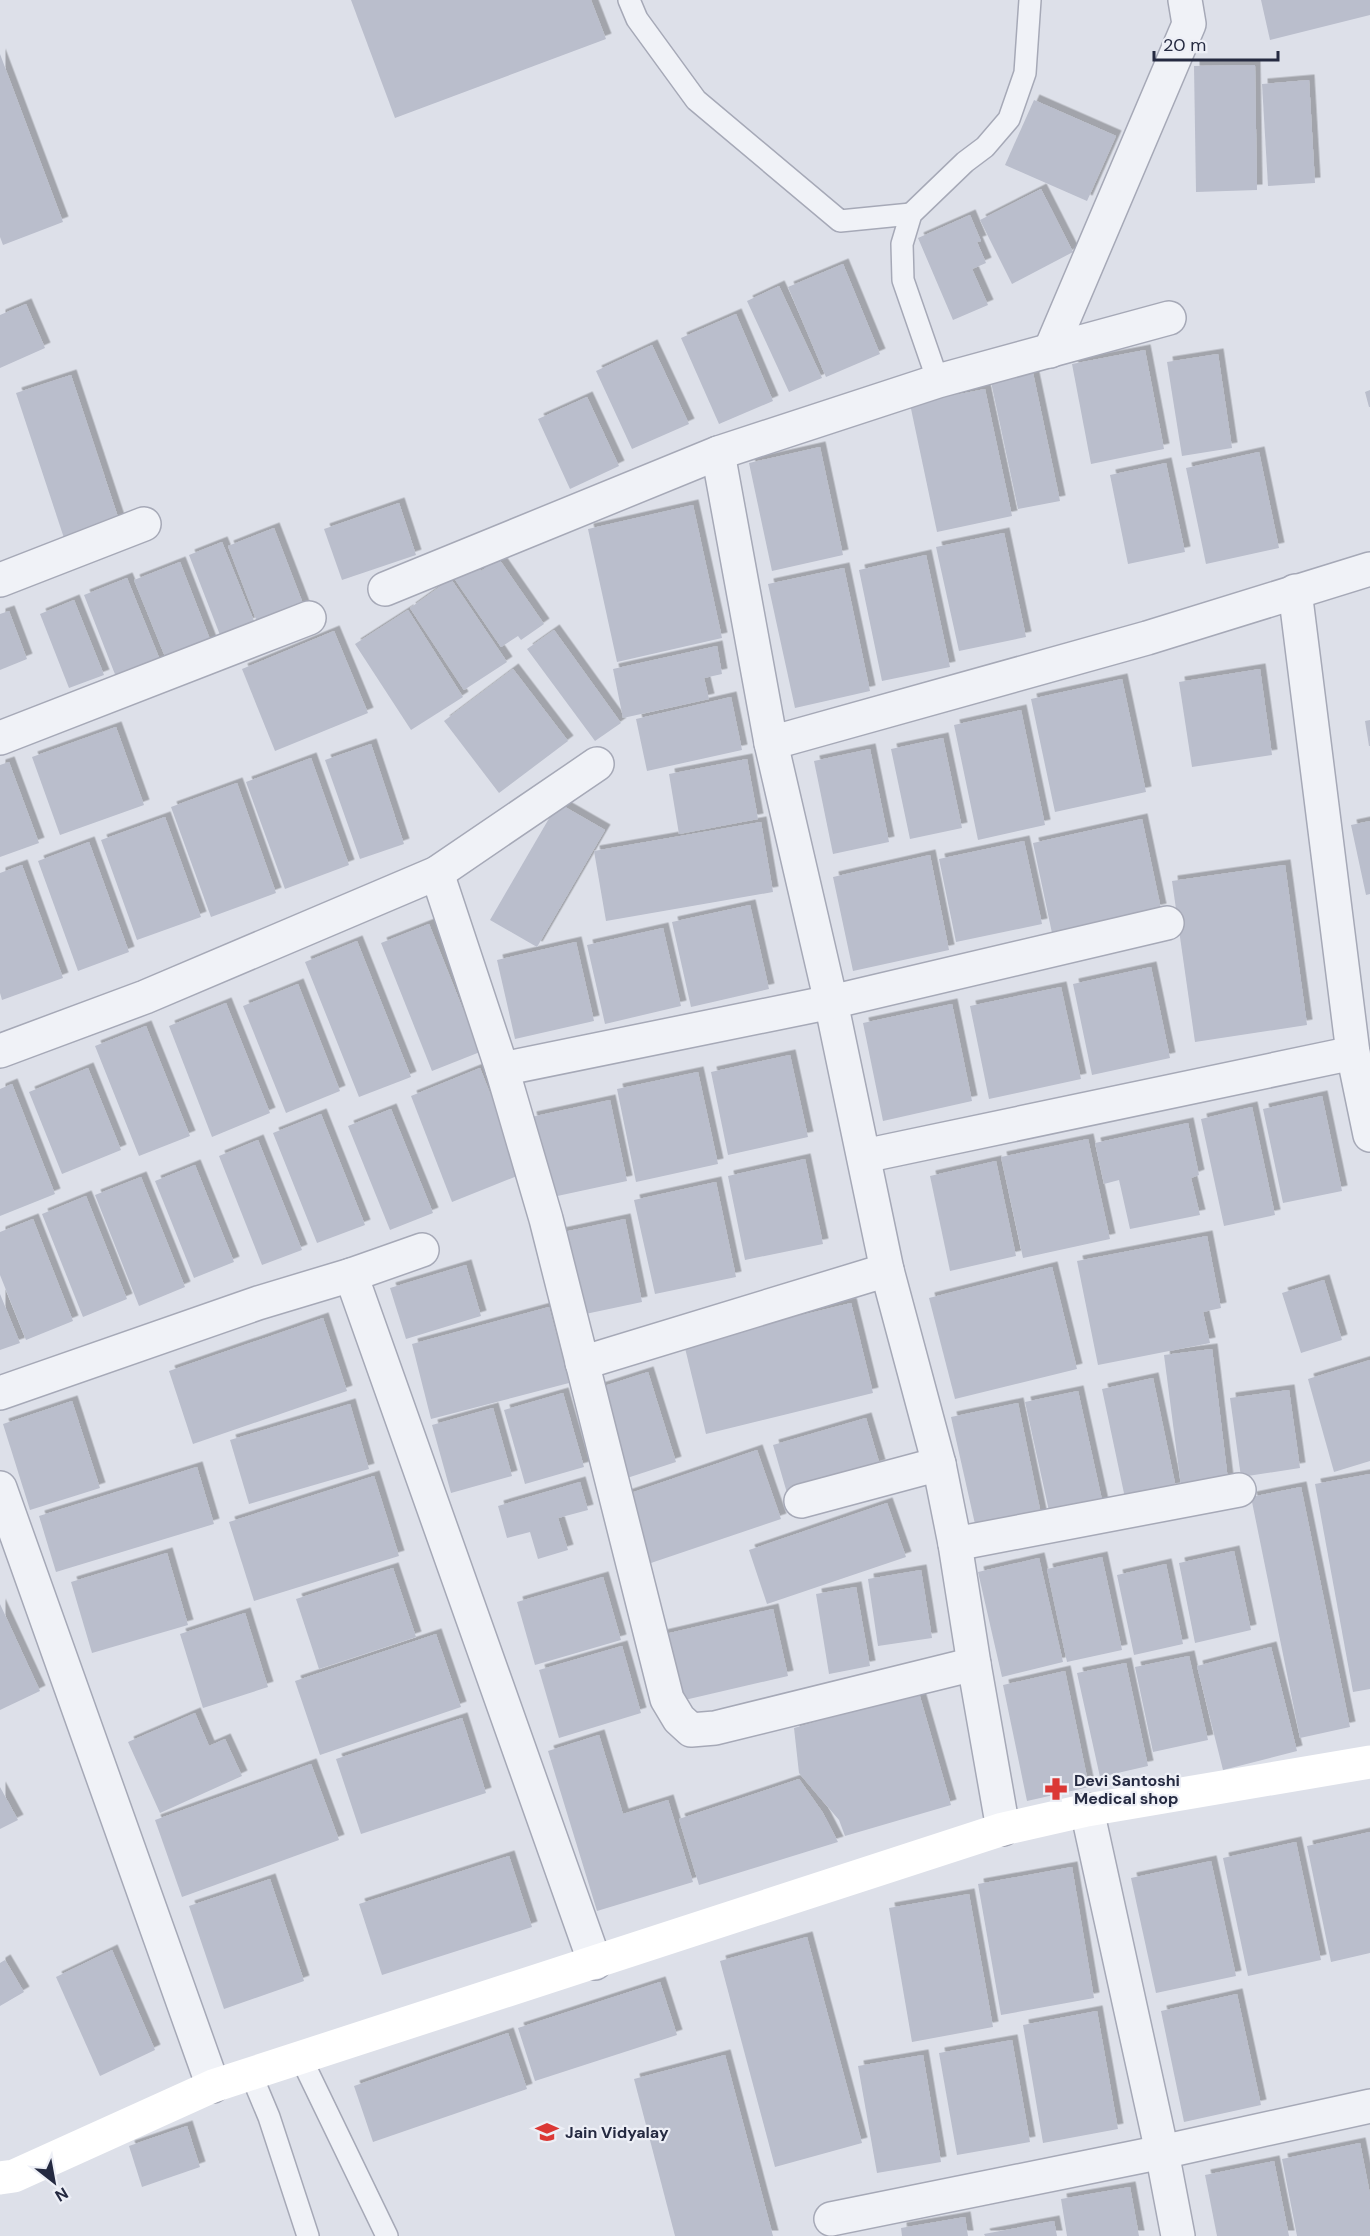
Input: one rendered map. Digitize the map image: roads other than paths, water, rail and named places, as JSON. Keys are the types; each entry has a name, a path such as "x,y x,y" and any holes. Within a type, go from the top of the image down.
{"street":[{"path":"1050,351 1189,24 1185,0"},
{"path":"385,589 717,453 938,381 1169,318"},
{"path":"717,453 771,743 831,1002 887,1270 939,1464 955,1544 1003,1829"},
{"path":"0,580 144,524"},
{"path":"771,743 1147,638 1370,569"},
{"path":"1295,591 1353,1053 1370,1135"},
{"path":"0,738 309,618"},
{"path":"0,1051 145,997 437,873 597,764"},
{"path":"437,873 502,1069 546,1219 667,1699 679,1719 691,1730 715,1728 974,1664"},
{"path":"502,1069 831,1002 1167,922"},
{"path":"864,1156 1353,1053"},
{"path":"0,1393 258,1303 351,1275 422,1250"},
{"path":"582,1363 887,1270"},
{"path":"351,1275 594,1963"},
{"path":"801,1501 939,1464"},
{"path":"0,1488 213,2086"},
{"path":"955,1544 1239,1490"},
{"path":"5,2182 213,2086 1003,1829 1087,1810 1370,1762"},
{"path":"1087,1810 1162,2152 1178,2236"},
{"path":"831,2219 1162,2152 1370,2106"}],"lane":[{"path":"629,0 637,19 696,100 840,221 911,214"},
{"path":"938,381 903,280 902,244 911,214 965,162 985,147 1009,119 1025,73 1030,0"},
{"path":"301,2058 387,2236"},
{"path":"251,2074 308,2236"}],"place":[{"name":"Devi Santoshi Medical shop","path":"1056,1789"},
{"name":"Jain Vidyalay","path":"547,2132"}]}
